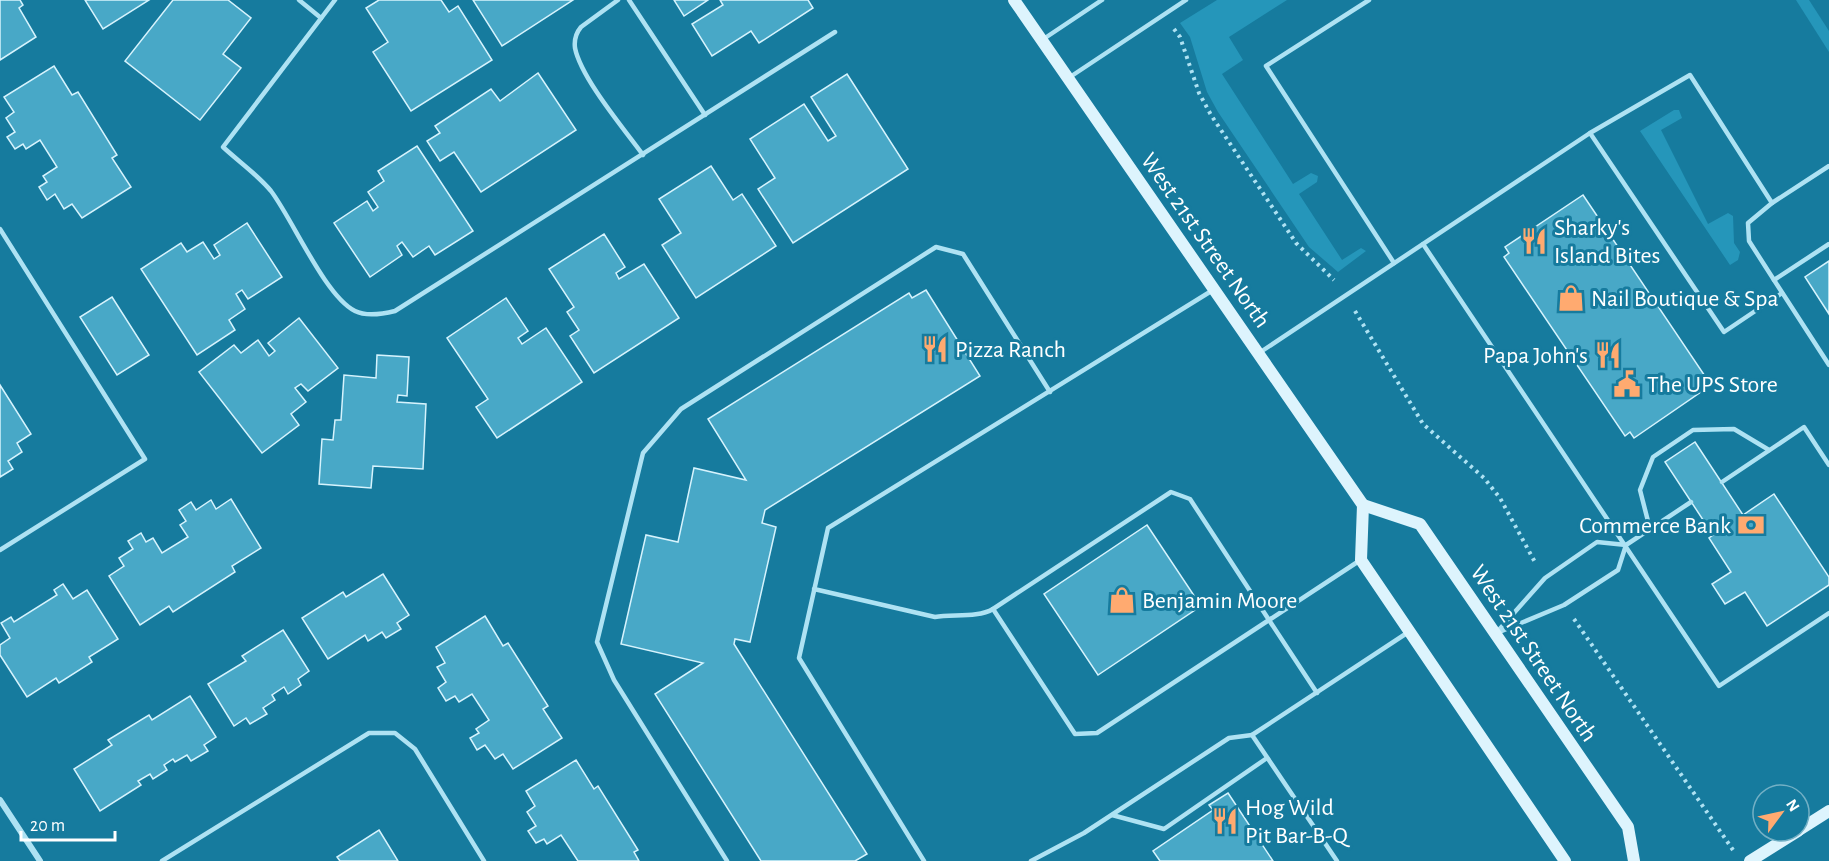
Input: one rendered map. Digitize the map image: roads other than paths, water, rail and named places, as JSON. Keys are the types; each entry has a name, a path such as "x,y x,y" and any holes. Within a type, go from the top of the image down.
{"main road":[{"name":"West 21st Street North","path":"1014,0 1363,505 1420,524 1628,827 1634,861"},
{"path":"1363,505 1361,560 1565,861"},
{"path":"1811,823 1829,811"},
{"path":"1750,861 1779,843"}],"street":[{"path":"0,800 40,861"}],"lane":[{"path":"299,0 321,18"},
{"path":"335,0 223,147 269,189 330,288 357,313 371,315 395,311 835,32"},
{"path":"618,0 581,27 577,32 575,48 582,68 643,155"},
{"path":"629,0 705,115"},
{"path":"1042,40 1102,0"},
{"path":"1068,78 1186,0"},
{"path":"1369,0 1266,66 1394,263"},
{"path":"1259,353 1590,133 1690,75 1772,203"},
{"path":"1590,133 1724,332 1782,293"},
{"path":"1829,166 1772,203 1748,223 1749,241 1829,365"},
{"path":"0,229 145,459 0,550"},
{"path":"1423,244 1719,686 1829,613"},
{"path":"1774,280 1829,244"},
{"path":"727,861 614,680 597,642 643,453 681,409 936,247 963,254 1050,392"},
{"path":"924,861 799,658 828,528 1215,288"},
{"path":"1722,482 1804,427 1829,465"},
{"path":"1650,529 1640,490 1653,456 1693,430 1734,429 1769,450"},
{"path":"814,590 934,617 985,613 1171,492 1190,499 1317,693"},
{"path":"1496,633 1564,606 1618,570 1626,545 1691,502"},
{"path":"1496,633 1545,578 1597,542 1626,545"},
{"path":"993,609 1075,734 1097,733 1361,560"},
{"path":"1031,861 1112,815 1229,738 1252,735 1410,632"},
{"path":"162,861 369,733 395,733 415,749 484,861"},
{"path":"1252,735 1337,861"},
{"path":"1112,815 1164,829 1267,758"}],"place":[{"name":"Sharky's Island Bites","path":"1534,241"},
{"name":"Nail Boutique & Spa","path":"1571,298"},
{"name":"Pizza Ranch","path":"935,349"},
{"name":"Papa John's","path":"1608,355"},
{"name":"The UPS Store","path":"1627,384"},
{"name":"Commerce Bank","path":"1751,525"},
{"name":"Benjamin Moore","path":"1122,600"},
{"name":"Hog Wild Pit Bar-B-Q","path":"1225,821"}]}
